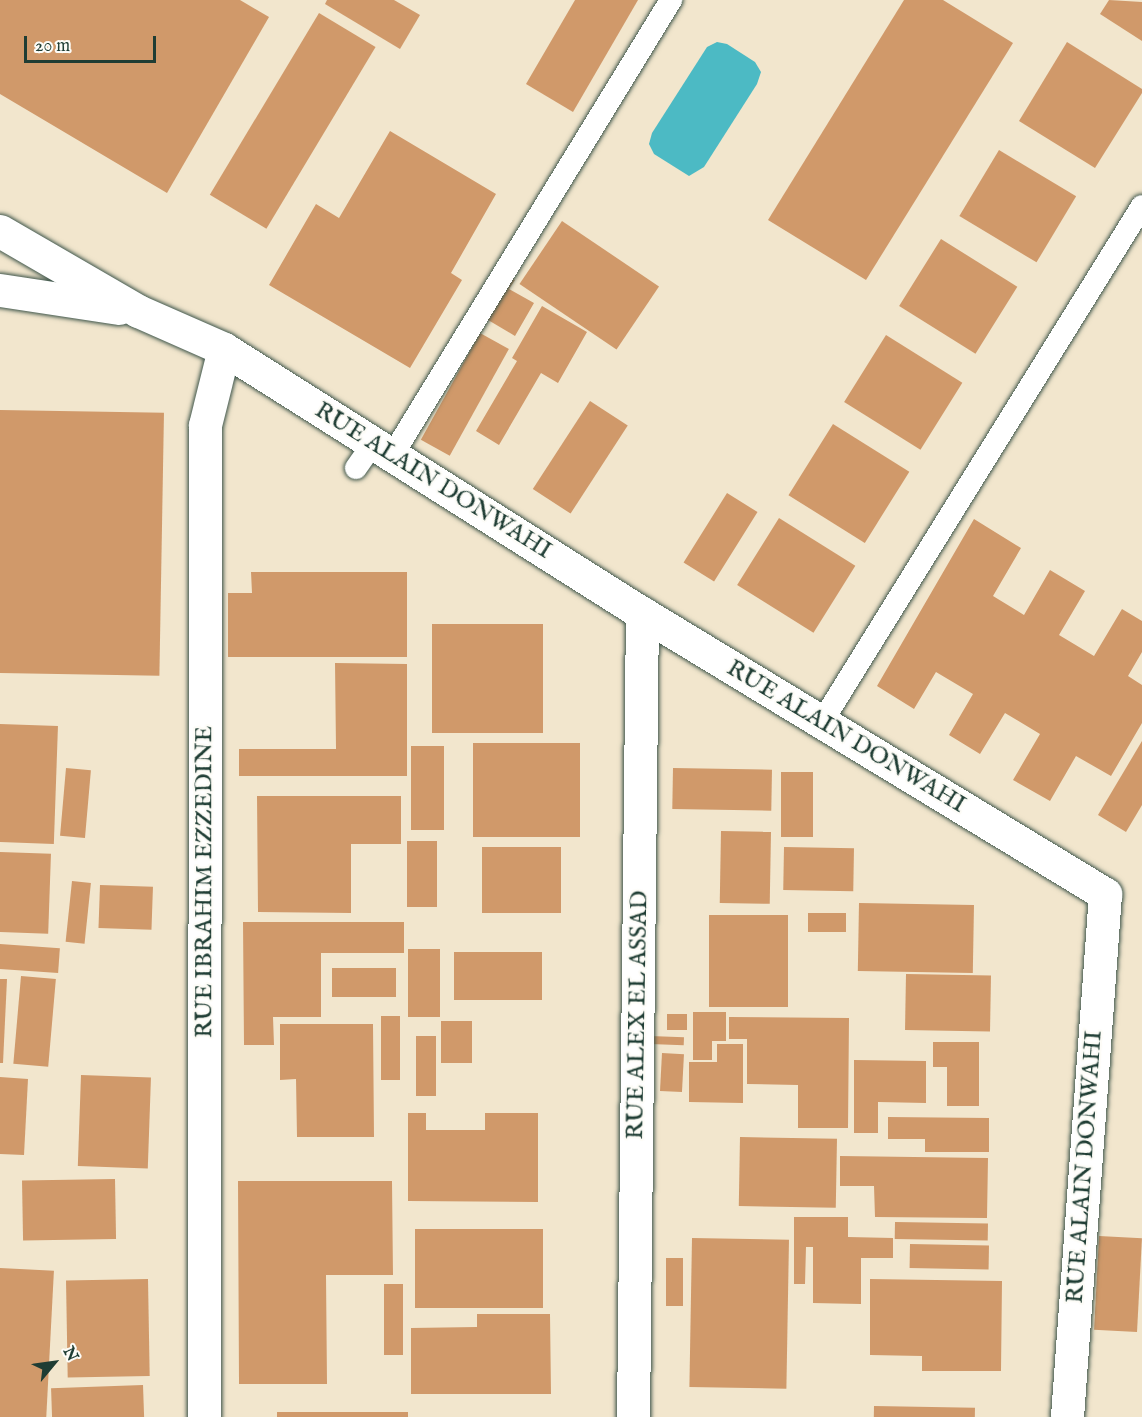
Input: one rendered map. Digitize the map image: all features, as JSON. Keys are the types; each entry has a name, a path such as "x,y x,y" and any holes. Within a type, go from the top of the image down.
{"street":[{"name":"RUE ALAIN DONWAHI","path":"0,231 138,311 224,350 374,456 642,613 1105,894 1067,1417"},
{"name":"RUE ALAIN DONWAHI","path":"0,290 138,311"},
{"name":"RUE IBRAHIM EZZEDINE","path":"204,1417 205,425 224,350"},
{"name":"RUE ALEX EL ASSAD","path":"633,1417 642,613"}],"lane":[{"path":"374,456 671,0"},
{"path":"822,722 1142,206"}],"water":[{"path":"717,42 727,44 755,62 761,72 757,84 704,167 689,176 654,154 649,144 652,133 707,47"}],"building":[{"path":"0,0 240,0 269,17 167,193 0,94"},
{"path":"327,0 394,0 420,15 400,49 325,4"},
{"path":"575,0 638,0 573,112 526,84"},
{"path":"904,0 943,0 1013,43 866,280 768,220"},
{"path":"1109,0 1142,2 1142,41 1100,14"},
{"path":"319,13 376,47 266,229 210,195"},
{"path":"1067,42 1142,89 1142,93 1095,168 1019,121"},
{"path":"390,131 496,194 451,273 462,280 410,368 269,285 316,204 339,218"},
{"path":"999,150 1076,196 1036,262 959,216"},
{"path":"562,221 659,286 616,349 520,284"},
{"path":"941,239 1017,287 975,354 899,306"},
{"path":"507,276 515,280 509,289 534,303 515,336 483,317"},
{"path":"542,306 587,332 558,383 541,373 499,445 476,431 517,361 512,358"},
{"path":"480,333 509,349 450,456 421,440"},
{"path":"886,335 962,383 920,450 844,402"},
{"path":"590,401 628,426 571,514 533,489"},
{"path":"0,410 164,413 159,676 0,673"},
{"path":"833,424 909,472 865,543 788,495"},
{"path":"727,493 758,512 714,582 684,563"},
{"path":"779,518 855,566 813,633 737,585"},
{"path":"974,519 1021,548 993,596 1024,615 1050,570 1085,591 1059,635 1094,656 1122,609 1142,621 1142,652 1128,676 1142,685 1142,723 1111,776 1076,756 1050,801 1013,780 1040,734 1005,713 980,754 949,735 973,694 936,672 914,709 877,686"},
{"path":"251,572 407,572 407,657 228,657 228,593 252,593"},
{"path":"432,624 543,624 543,733 432,733"},
{"path":"335,663 407,664 407,776 239,776 239,749 336,749"},
{"path":"0,724 58,726 54,844 0,842"},
{"path":"1142,741 1142,805 1126,832 1098,815"},
{"path":"473,743 580,743 580,837 473,837"},
{"path":"411,746 444,746 444,830 411,830"},
{"path":"66,768 91,770 85,838 60,836"},
{"path":"673,768 772,770 771,811 672,809"},
{"path":"781,772 813,772 813,837 781,837"},
{"path":"257,796 401,796 401,844 351,844 351,913 258,912"},
{"path":"721,831 771,832 770,904 720,903"},
{"path":"407,841 437,841 437,907 407,907"},
{"path":"482,847 561,847 561,913 482,913"},
{"path":"784,847 854,848 853,891 783,890"},
{"path":"0,852 51,854 48,934 0,932"},
{"path":"72,881 91,883 85,944 66,942"},
{"path":"100,885 153,887 151,930 98,928"},
{"path":"859,903 974,905 973,973 858,971"},
{"path":"808,913 846,913 846,932 808,932"},
{"path":"709,915 788,915 788,1007 709,1007"},
{"path":"243,922 404,922 404,953 321,953 321,1017 273,1017 274,1045 244,1045"},
{"path":"0,944 60,948 58,973 0,969"},
{"path":"408,949 440,949 440,1017 408,1017"},
{"path":"454,952 542,952 542,1000 454,1000"},
{"path":"332,968 396,968 396,997 332,997"},
{"path":"906,974 991,975 990,1031 905,1030"},
{"path":"21,976 56,979 48,1067 13,1064"},
{"path":"0,979 7,979 3,1063 0,1063"},
{"path":"693,1012 726,1012 726,1041 712,1041 712,1060 693,1060"},
{"path":"667,1014 687,1014 687,1030 667,1030"},
{"path":"381,1016 400,1016 400,1080 381,1080"},
{"path":"729,1017 849,1018 848,1128 798,1128 798,1085 747,1084 747,1039 729,1039"},
{"path":"441,1021 472,1021 472,1063 441,1063"},
{"path":"280,1024 373,1024 374,1137 297,1137 296,1079 280,1080"},
{"path":"416,1036 436,1036 436,1096 416,1096"},
{"path":"650,1036 684,1037 684,1045 650,1044"},
{"path":"933,1042 979,1042 979,1106 947,1106 947,1067 933,1067"},
{"path":"717,1044 743,1044 743,1103 689,1102 689,1062 717,1062"},
{"path":"662,1053 684,1054 682,1092 660,1091"},
{"path":"854,1060 926,1061 926,1103 878,1102 878,1133 854,1133"},
{"path":"81,1075 151,1077 148,1168 78,1166"},
{"path":"0,1077 28,1079 24,1155 0,1154"},
{"path":"408,1113 426,1113 426,1130 485,1130 485,1113 538,1113 538,1202 408,1201"},
{"path":"888,1117 989,1118 989,1152 925,1152 925,1139 888,1139"},
{"path":"740,1137 837,1139 836,1208 739,1206"},
{"path":"840,1156 988,1158 987,1218 875,1217 874,1186 840,1186"},
{"path":"115,1179 116,1239 23,1241 22,1181"},
{"path":"238,1181 392,1181 393,1275 326,1275 327,1384 239,1384"},
{"path":"794,1217 848,1217 848,1237 893,1238 893,1258 861,1258 861,1304 813,1303 813,1247 806,1247 805,1284 794,1284"},
{"path":"895,1222 988,1224 988,1241 895,1239"},
{"path":"415,1229 543,1229 543,1308 415,1308"},
{"path":"1099,1236 1142,1238 1137,1332 1094,1330"},
{"path":"692,1238 789,1240 786,1389 689,1387"},
{"path":"910,1244 989,1245 989,1269 910,1268"},
{"path":"666,1258 683,1258 683,1306 666,1306"},
{"path":"0,1268 54,1271 46,1417 0,1417"},
{"path":"148,1279 150,1376 68,1377 66,1280"},
{"path":"870,1279 1002,1281 1001,1371 922,1371 922,1356 870,1355"},
{"path":"384,1284 403,1284 403,1355 384,1355"},
{"path":"477,1314 550,1314 551,1394 411,1394 411,1328 477,1327"},
{"path":"143,1385 144,1417 52,1417 51,1388"},
{"path":"874,1406 975,1408 975,1417 874,1417"},
{"path":"277,1412 408,1412 408,1417 277,1417"}]}
